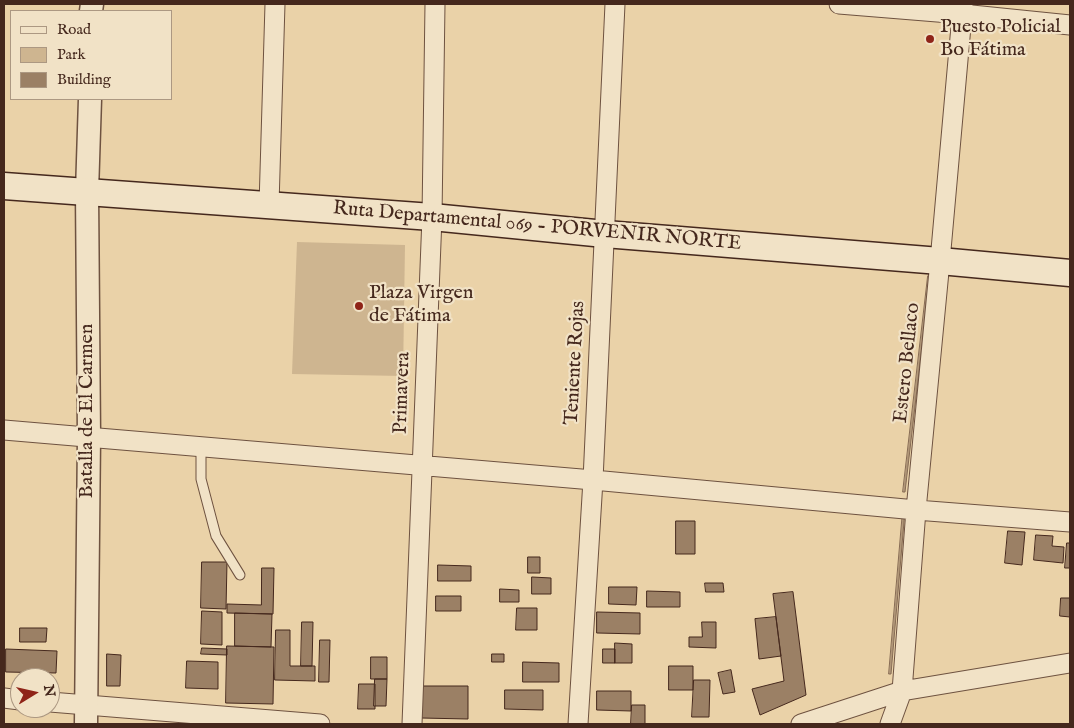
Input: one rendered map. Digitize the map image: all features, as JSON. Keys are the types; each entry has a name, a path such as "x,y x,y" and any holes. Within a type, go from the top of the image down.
{"main road":[{"name":"Ruta Departamental 069 - PORVENIR NORTE","path":"4,186 432,217 605,234 1070,273"}],"street":[{"path":"269,205 275,4"},
{"name":"Primavera","path":"412,724 432,217 435,4"},
{"name":"Teniente Rojas","path":"578,724 593,480 615,4"},
{"path":"839,4 963,9 1070,25"},
{"name":"Estero Bellaco","path":"890,724 902,691 916,510 963,9"},
{"name":"Batalla de El Carmen","path":"86,715 89,437 87,192 90,100"},
{"path":"4,430 1070,522"},
{"path":"801,724 902,691 1070,663"},
{"path":"60,706 86,715 320,724"}],"lane":[{"path":"201,447 201,479 216,536 240,575"}],"green space":[{"path":"297,242 405,245 403,376 292,374"}],"shaded area":[{"path":"928,276 930,277 905,492 903,492"},
{"path":"903,510 905,510 891,674 889,674"}],"building":[{"path":"676,521 695,521 695,554 676,554"},
{"path":"1008,531 1025,532 1022,565 1005,563"},
{"path":"1036,535 1053,536 1052,546 1064,547 1063,563 1034,560"},
{"path":"1067,543 1070,543 1070,568 1065,568"},
{"path":"528,557 540,557 540,573 528,573"},
{"path":"202,562 227,562 226,609 201,608"},
{"path":"438,565 471,566 471,581 438,581"},
{"path":"262,568 274,568 273,614 227,613 227,604 261,605"},
{"path":"532,577 551,578 551,594 532,594"},
{"path":"705,583 723,583 724,592 706,592"},
{"path":"609,587 637,587 636,605 609,604"},
{"path":"500,589 519,590 519,602 500,602"},
{"path":"647,591 680,592 680,607 647,607"},
{"path":"793,592 806,695 760,715 752,689 784,681 773,594"},
{"path":"436,596 461,596 461,611 436,611"},
{"path":"1061,598 1070,598 1070,617 1060,616"},
{"path":"517,608 537,608 537,630 516,630"},
{"path":"202,611 222,612 222,645 201,644"},
{"path":"597,612 640,613 640,634 597,633"},
{"path":"235,613 272,614 271,647 235,646"},
{"path":"776,617 781,656 759,659 755,619"},
{"path":"302,622 313,622 312,666 301,666"},
{"path":"702,622 716,622 716,648 689,647 689,637 702,637"},
{"path":"20,628 47,628 46,642 20,642"},
{"path":"276,630 290,630 290,666 315,666 315,681 275,680"},
{"path":"320,640 330,640 329,682 319,682"},
{"path":"615,643 632,644 632,663 615,663"},
{"path":"227,646 274,647 273,704 226,703"},
{"path":"202,648 227,649 227,655 201,654"},
{"path":"6,649 57,651 56,668 10,668 10,672 6,672"},
{"path":"603,649 615,649 615,663 603,663"},
{"path":"107,654 121,655 120,686 107,686"},
{"path":"492,654 504,654 504,662 492,662"},
{"path":"371,657 387,657 387,679 371,679"},
{"path":"187,661 218,662 218,689 186,688"},
{"path":"523,662 559,663 559,682 523,682"},
{"path":"669,666 693,666 693,690 669,690"},
{"path":"731,670 735,692 723,694 718,673"},
{"path":"375,679 387,679 386,706 374,706"},
{"path":"694,680 710,680 709,717 692,717"},
{"path":"359,684 375,684 375,709 358,709"},
{"path":"421,686 468,686 468,719 421,718"},
{"path":"505,690 543,690 543,710 505,709"},
{"path":"597,691 631,691 631,711 597,710"},
{"path":"632,705 645,705 645,724 631,724"}],"place":[{"name":"Puesto Policial Bo Fátima","path":"930,39"},
{"name":"Plaza Virgen de Fátima","path":"359,306"}]}
